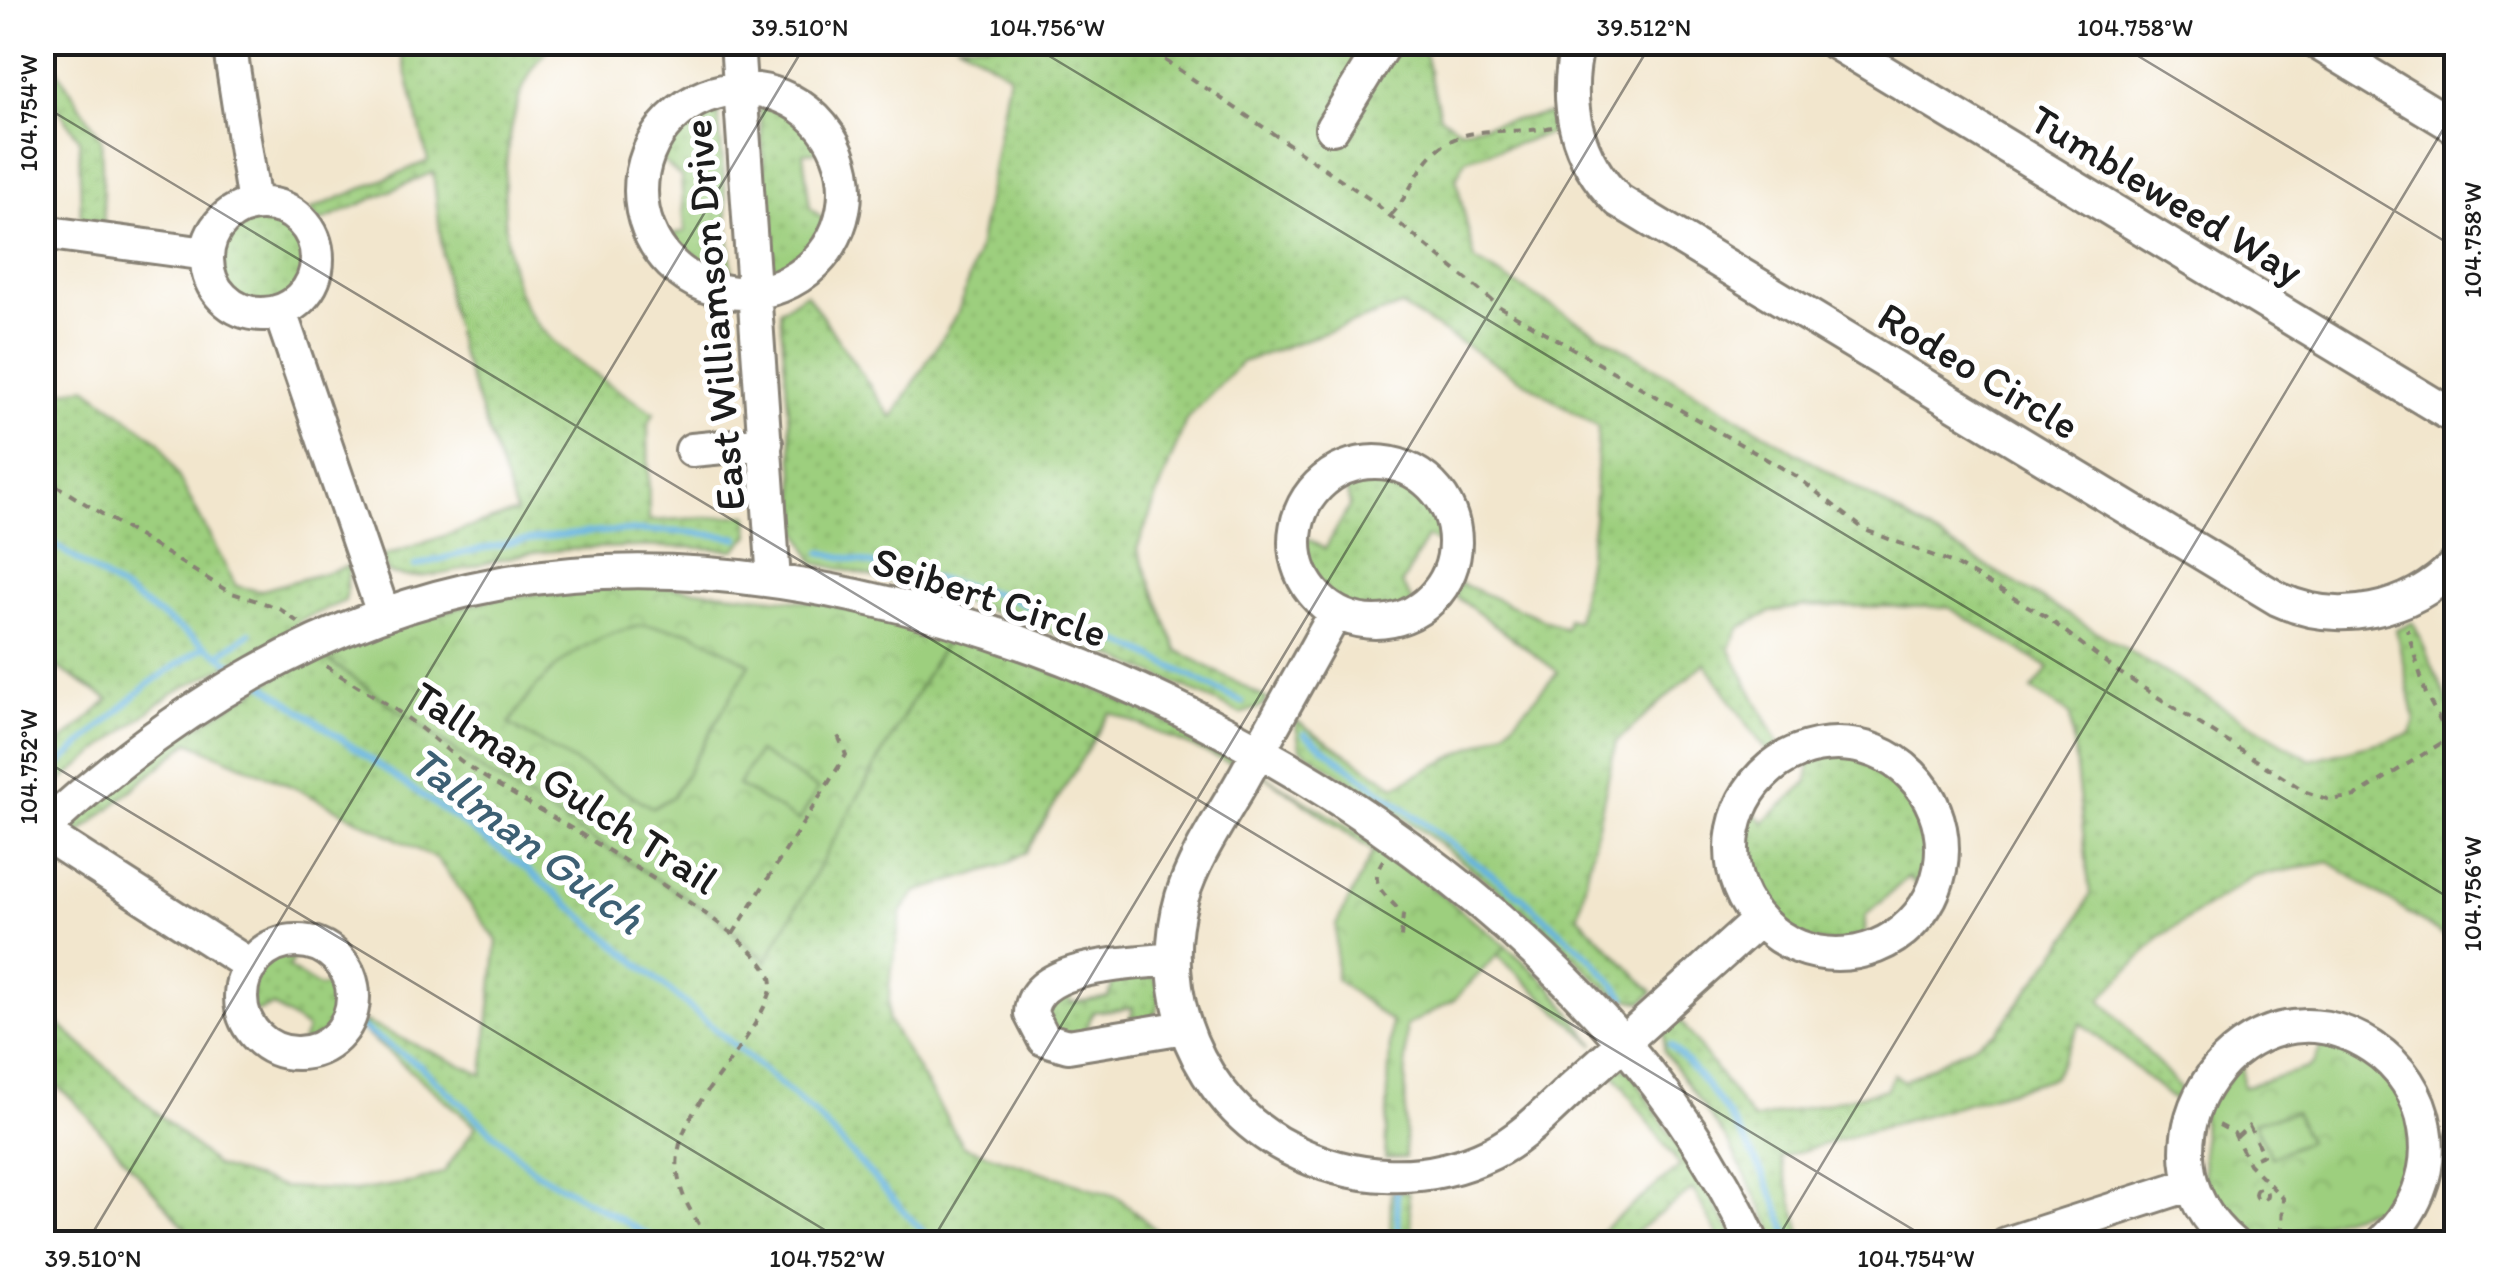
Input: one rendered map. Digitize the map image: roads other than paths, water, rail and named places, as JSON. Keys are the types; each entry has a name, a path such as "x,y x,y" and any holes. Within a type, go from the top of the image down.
{"street":[{"path":"229,42 254,204"},
{"name":"East Williamson Drive","path":"737,42 737,88 774,580"},
{"path":"1332,128 1385,42"},
{"name":"Rodeo Circle","path":"1578,42 1571,76 1574,126 1587,160 1619,201 2278,599 2321,612 2368,611 2420,594 2456,564"},
{"name":"Tumbleweed Way","path":"1834,42 2456,418"},
{"path":"2316,42 2456,127"},
{"path":"737,88 780,95 805,108 833,141 845,182 839,225 817,262 781,286 753,293 713,289 677,270 652,238 641,199 646,159 666,124 698,99 737,88"},
{"path":"254,204 292,212 315,242 317,266 310,288 280,312 249,313 228,302 210,277 207,254 214,231 225,218 254,204"},
{"path":"42,232 207,254"},
{"path":"280,312 383,613"},
{"path":"692,450 766,443"},
{"path":"1384,462 1418,474 1443,499 1452,520 1454,556 1440,588 1424,605 1393,620 1358,620 1336,612 1310,588 1299,566 1296,529 1304,506 1327,478 1360,464 1384,462"},
{"name":"Seibert Circle","path":"42,831 135,751 292,644 383,613 490,586 574,574 645,570 774,580 910,610 1012,641 1150,696 1258,752 1357,813 1453,884 1551,969 1623,1043 1688,1124 1754,1244"},
{"path":"1336,612 1191,873 1175,930 1174,959 1184,1027 1218,1089 1257,1129 1291,1150 1333,1167 1388,1176 1444,1170 1503,1147 1759,920"},
{"path":"1844,744 1882,753 1913,776 1938,819 1942,856 1933,891 1912,922 1883,944 1835,954 1788,942 1759,920 1738,886 1732,848 1745,798 1770,768 1805,749 1844,744"},
{"path":"42,831 252,966"},
{"path":"1174,959 1057,976 1037,990 1031,1014 1044,1038 1068,1046 1184,1027"},
{"path":"2233,1244 2204,1212 2192,1184 2186,1141 2192,1113 2203,1086 2221,1064 2270,1034 2298,1028 2327,1029 2380,1052 2409,1084 2421,1110 2427,1140 2425,1170 2416,1199 2400,1225 2380,1244"},
{"path":"2006,1244 2192,1184"}],"waterway":[{"path":"415,566 495,546 575,534 656,531 738,538"},
{"name":"Tallman Gulch","path":"42,536 240,669"},
{"path":"821,552 998,594 1135,648 1242,702"},
{"path":"219,655 250,633"},
{"path":"42,780 147,685 205,646"},
{"name":"Tallman Gulch","path":"259,681 527,869 815,1114 934,1244"},
{"path":"1305,734 1523,898 1594,961 1625,997"},
{"path":"356,1024 419,1065 536,1172 664,1244"},
{"path":"1670,1045 1690,1065 1742,1137 1771,1191 1791,1244"},
{"path":"1396,1192 1399,1244"}]}
